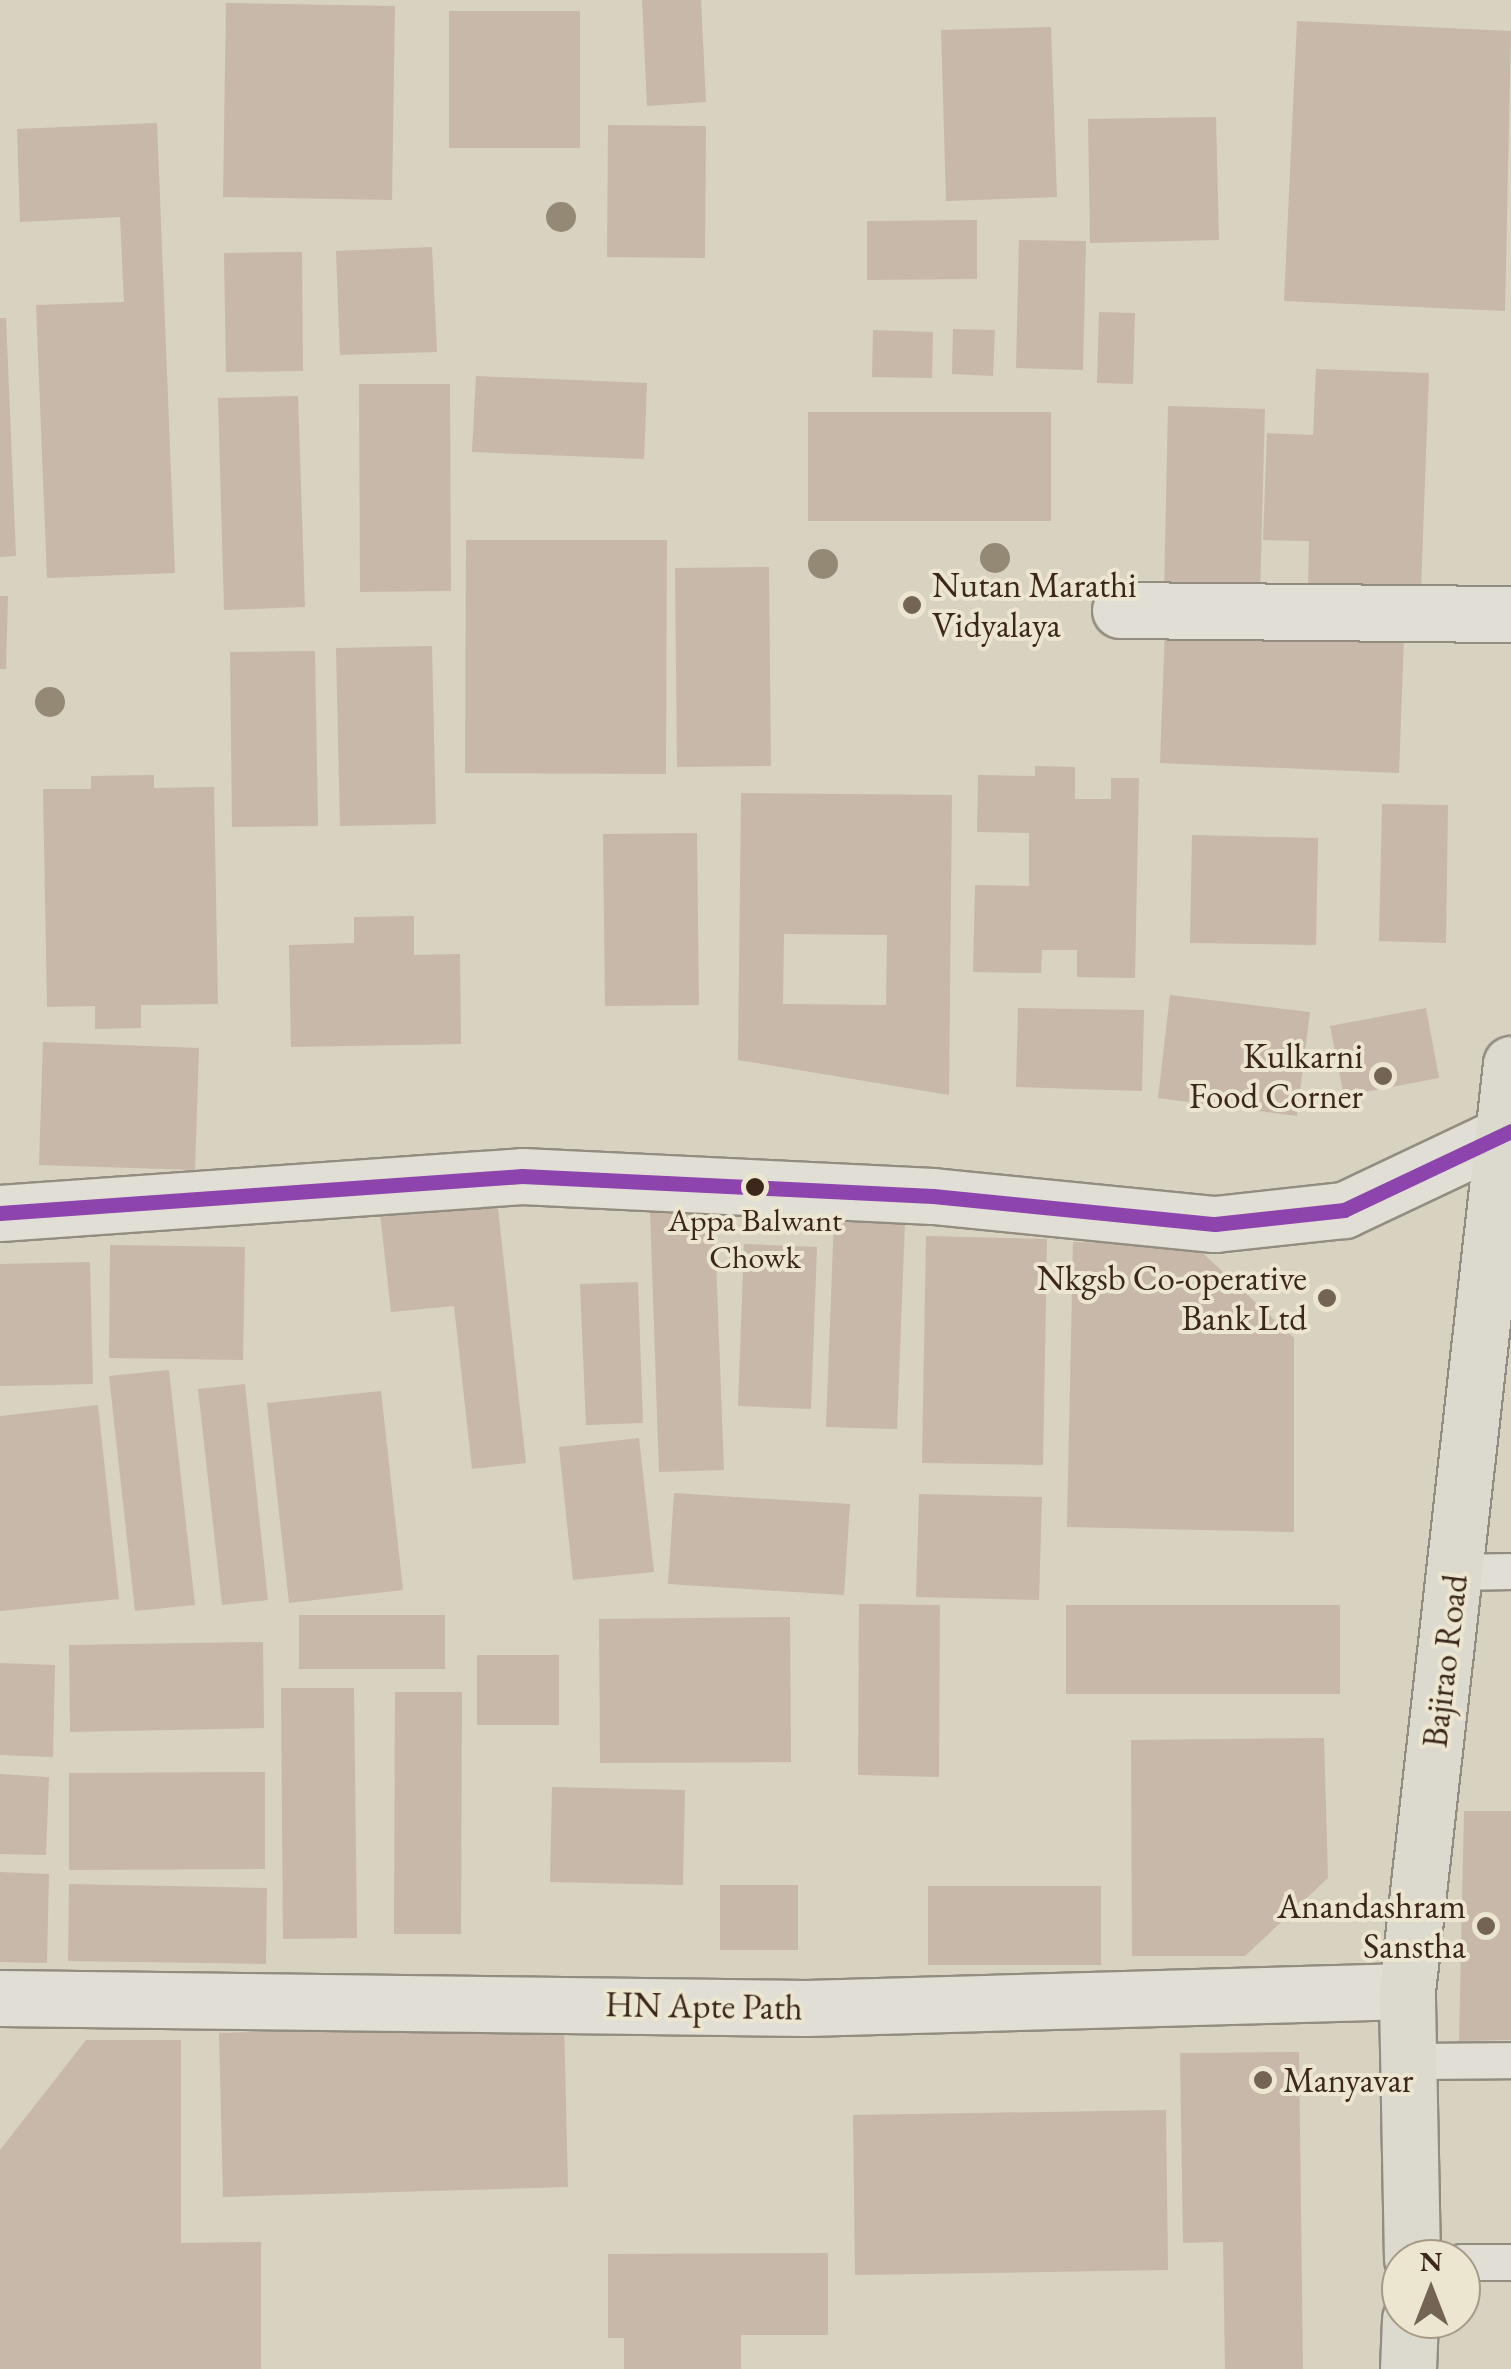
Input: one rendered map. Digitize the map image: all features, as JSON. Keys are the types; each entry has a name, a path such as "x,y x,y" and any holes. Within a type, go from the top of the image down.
{"highway":[{"name":"Bajirao Road","path":"1411,2239 1407,1991 1508,1133 1511,1064"},
{"path":"1408,2369 1409,2339"}],"street":[{"path":"1120,610 1511,614"},
{"path":"0,1213 522,1176 933,1196 1216,1224 1344,1210 1508,1133"},
{"name":"HN Apte Path","path":"0,1998 806,2008 1407,1991"}],"lane":[{"path":"1455,1572 1511,1571"},
{"path":"1406,2061 1511,2060"},
{"path":"1481,2262 1511,2262"}],"building":[{"path":"642,0 701,0 706,102 647,106"},
{"path":"226,3 395,6 392,200 223,197"},
{"path":"449,11 580,11 580,148 449,148"},
{"path":"1297,21 1511,31 1505,311 1284,301"},
{"path":"1051,27 1057,197 946,201 941,30"},
{"path":"1216,117 1219,240 1090,243 1088,119"},
{"path":"157,123 175,573 47,578 36,305 124,302 120,217 20,222 17,129"},
{"path":"608,125 706,126 705,258 607,257"},
{"path":"977,220 977,279 867,280 867,221"},
{"path":"1019,240 1086,241 1083,370 1016,368"},
{"path":"432,247 437,352 340,355 336,251"},
{"path":"302,252 303,371 226,372 224,253"},
{"path":"1099,312 1135,313 1133,384 1097,383"},
{"path":"0,318 6,318 16,556 0,557"},
{"path":"953,329 995,330 993,376 952,374"},
{"path":"873,330 933,332 932,378 872,377"},
{"path":"1316,369 1429,373 1421,589 1308,584 1309,541 1263,540 1267,433 1313,435"},
{"path":"476,376 647,383 644,459 472,452"},
{"path":"359,384 450,384 451,591 360,592"},
{"path":"298,396 305,607 224,610 218,398"},
{"path":"1168,406 1265,409 1260,595 1164,593"},
{"path":"808,412 1051,412 1051,521 808,521"},
{"path":"466,540 667,540 666,774 465,773"},
{"path":"769,567 771,766 677,767 675,568"},
{"path":"0,596 8,596 6,669 0,669"},
{"path":"1165,629 1404,638 1399,773 1160,763"},
{"path":"432,646 436,824 340,826 336,648"},
{"path":"315,651 318,826 232,827 230,652"},
{"path":"1035,766 1075,767 1075,799 1111,799 1111,778 1139,778 1135,978 1077,977 1077,950 1042,950 1041,973 973,972 975,885 1029,886 1029,833 977,832 978,775 1035,776"},
{"path":"154,775 154,788 214,787 218,1004 141,1005 141,1028 95,1029 95,1006 47,1007 43,789 91,789 91,776"},
{"path":"741,793 952,795 949,1095 738,1060","holes":["784,934 887,935 886,1005 783,1004"]},
{"path":"1382,804 1448,805 1446,943 1379,941"},
{"path":"697,833 699,1005 605,1006 603,834"},
{"path":"1192,835 1318,838 1316,945 1190,943"},
{"path":"414,916 414,955 460,954 461,1044 291,1047 289,945 354,943 354,917"},
{"path":"1170,995 1310,1012 1297,1116 1158,1098"},
{"path":"1018,1008 1144,1010 1142,1091 1016,1087"},
{"path":"1426,1008 1439,1078 1344,1096 1330,1026"},
{"path":"43,1042 199,1048 195,1170 39,1165"},
{"path":"497,1200 526,1463 472,1469 454,1306 391,1312 380,1213"},
{"path":"714,1208 724,1470 659,1472 650,1210"},
{"path":"834,1219 905,1222 897,1429 826,1427"},
{"path":"926,1236 1047,1239 1043,1465 922,1463"},
{"path":"1073,1242 1194,1245 1294,1338 1294,1532 1067,1527"},
{"path":"744,1244 817,1247 811,1409 738,1406"},
{"path":"110,1245 245,1247 243,1360 109,1358"},
{"path":"90,1262 93,1384 0,1386 0,1264"},
{"path":"638,1282 643,1423 586,1425 580,1284"},
{"path":"169,1370 195,1605 135,1611 109,1376"},
{"path":"245,1384 268,1600 222,1605 198,1389"},
{"path":"381,1391 403,1590 289,1603 267,1403"},
{"path":"98,1405 119,1599 0,1611 0,1416"},
{"path":"639,1438 654,1572 573,1580 559,1447"},
{"path":"674,1493 850,1504 844,1595 668,1584"},
{"path":"919,1494 1042,1497 1039,1600 916,1597"},
{"path":"859,1604 940,1605 939,1777 858,1775"},
{"path":"1066,1605 1340,1605 1340,1694 1066,1694"},
{"path":"299,1615 445,1615 445,1669 299,1669"},
{"path":"790,1617 791,1762 600,1763 599,1619"},
{"path":"263,1642 264,1728 70,1732 69,1645"},
{"path":"477,1655 559,1655 559,1725 477,1725"},
{"path":"0,1663 55,1665 53,1757 0,1755"},
{"path":"281,1688 354,1688 357,1938 283,1939"},
{"path":"395,1692 462,1692 461,1934 394,1934"},
{"path":"1324,1738 1328,1878 1245,1956 1132,1956 1131,1740"},
{"path":"265,1772 265,1869 69,1870 69,1773"},
{"path":"0,1774 49,1777 46,1855 0,1854"},
{"path":"552,1787 685,1790 683,1885 550,1882"},
{"name":"Anandashram Sanstha","path":"1464,1811 1511,1811 1511,2040 1459,2041"},
{"path":"0,1872 49,1874 47,1963 0,1962"},
{"path":"69,1884 267,1888 266,1964 68,1961"},
{"path":"720,1885 798,1885 798,1950 720,1950"},
{"path":"928,1886 1101,1886 1101,1965 928,1965"},
{"path":"564,2022 568,2187 223,2197 219,2033"},
{"path":"86,2040 181,2040 181,2243 261,2242 261,2369 0,2369 0,2150"},
{"path":"1299,2052 1303,2369 1225,2369 1223,2242 1183,2243 1180,2053"},
{"path":"1166,2110 1168,2270 855,2275 853,2115"},
{"path":"828,2253 828,2335 741,2335 741,2369 624,2369 624,2338 608,2338 608,2254"}],"transit line":[{"path":"0,1213 522,1176 933,1196 1215,1224 1344,1210 1511,1131"}],"place":[{"name":"Nutan Marathi Vidyalaya","path":"912,605"},
{"name":"Kulkarni Food Corner","path":"1383,1076"},
{"name":"Appa Balwant Chowk","path":"755,1187"},
{"name":"Nkgsb Co-operative Bank Ltd","path":"1327,1298"},
{"name":"Anandashram Sanstha","path":"1486,1926"},
{"name":"Manyavar","path":"1263,2080"}]}
